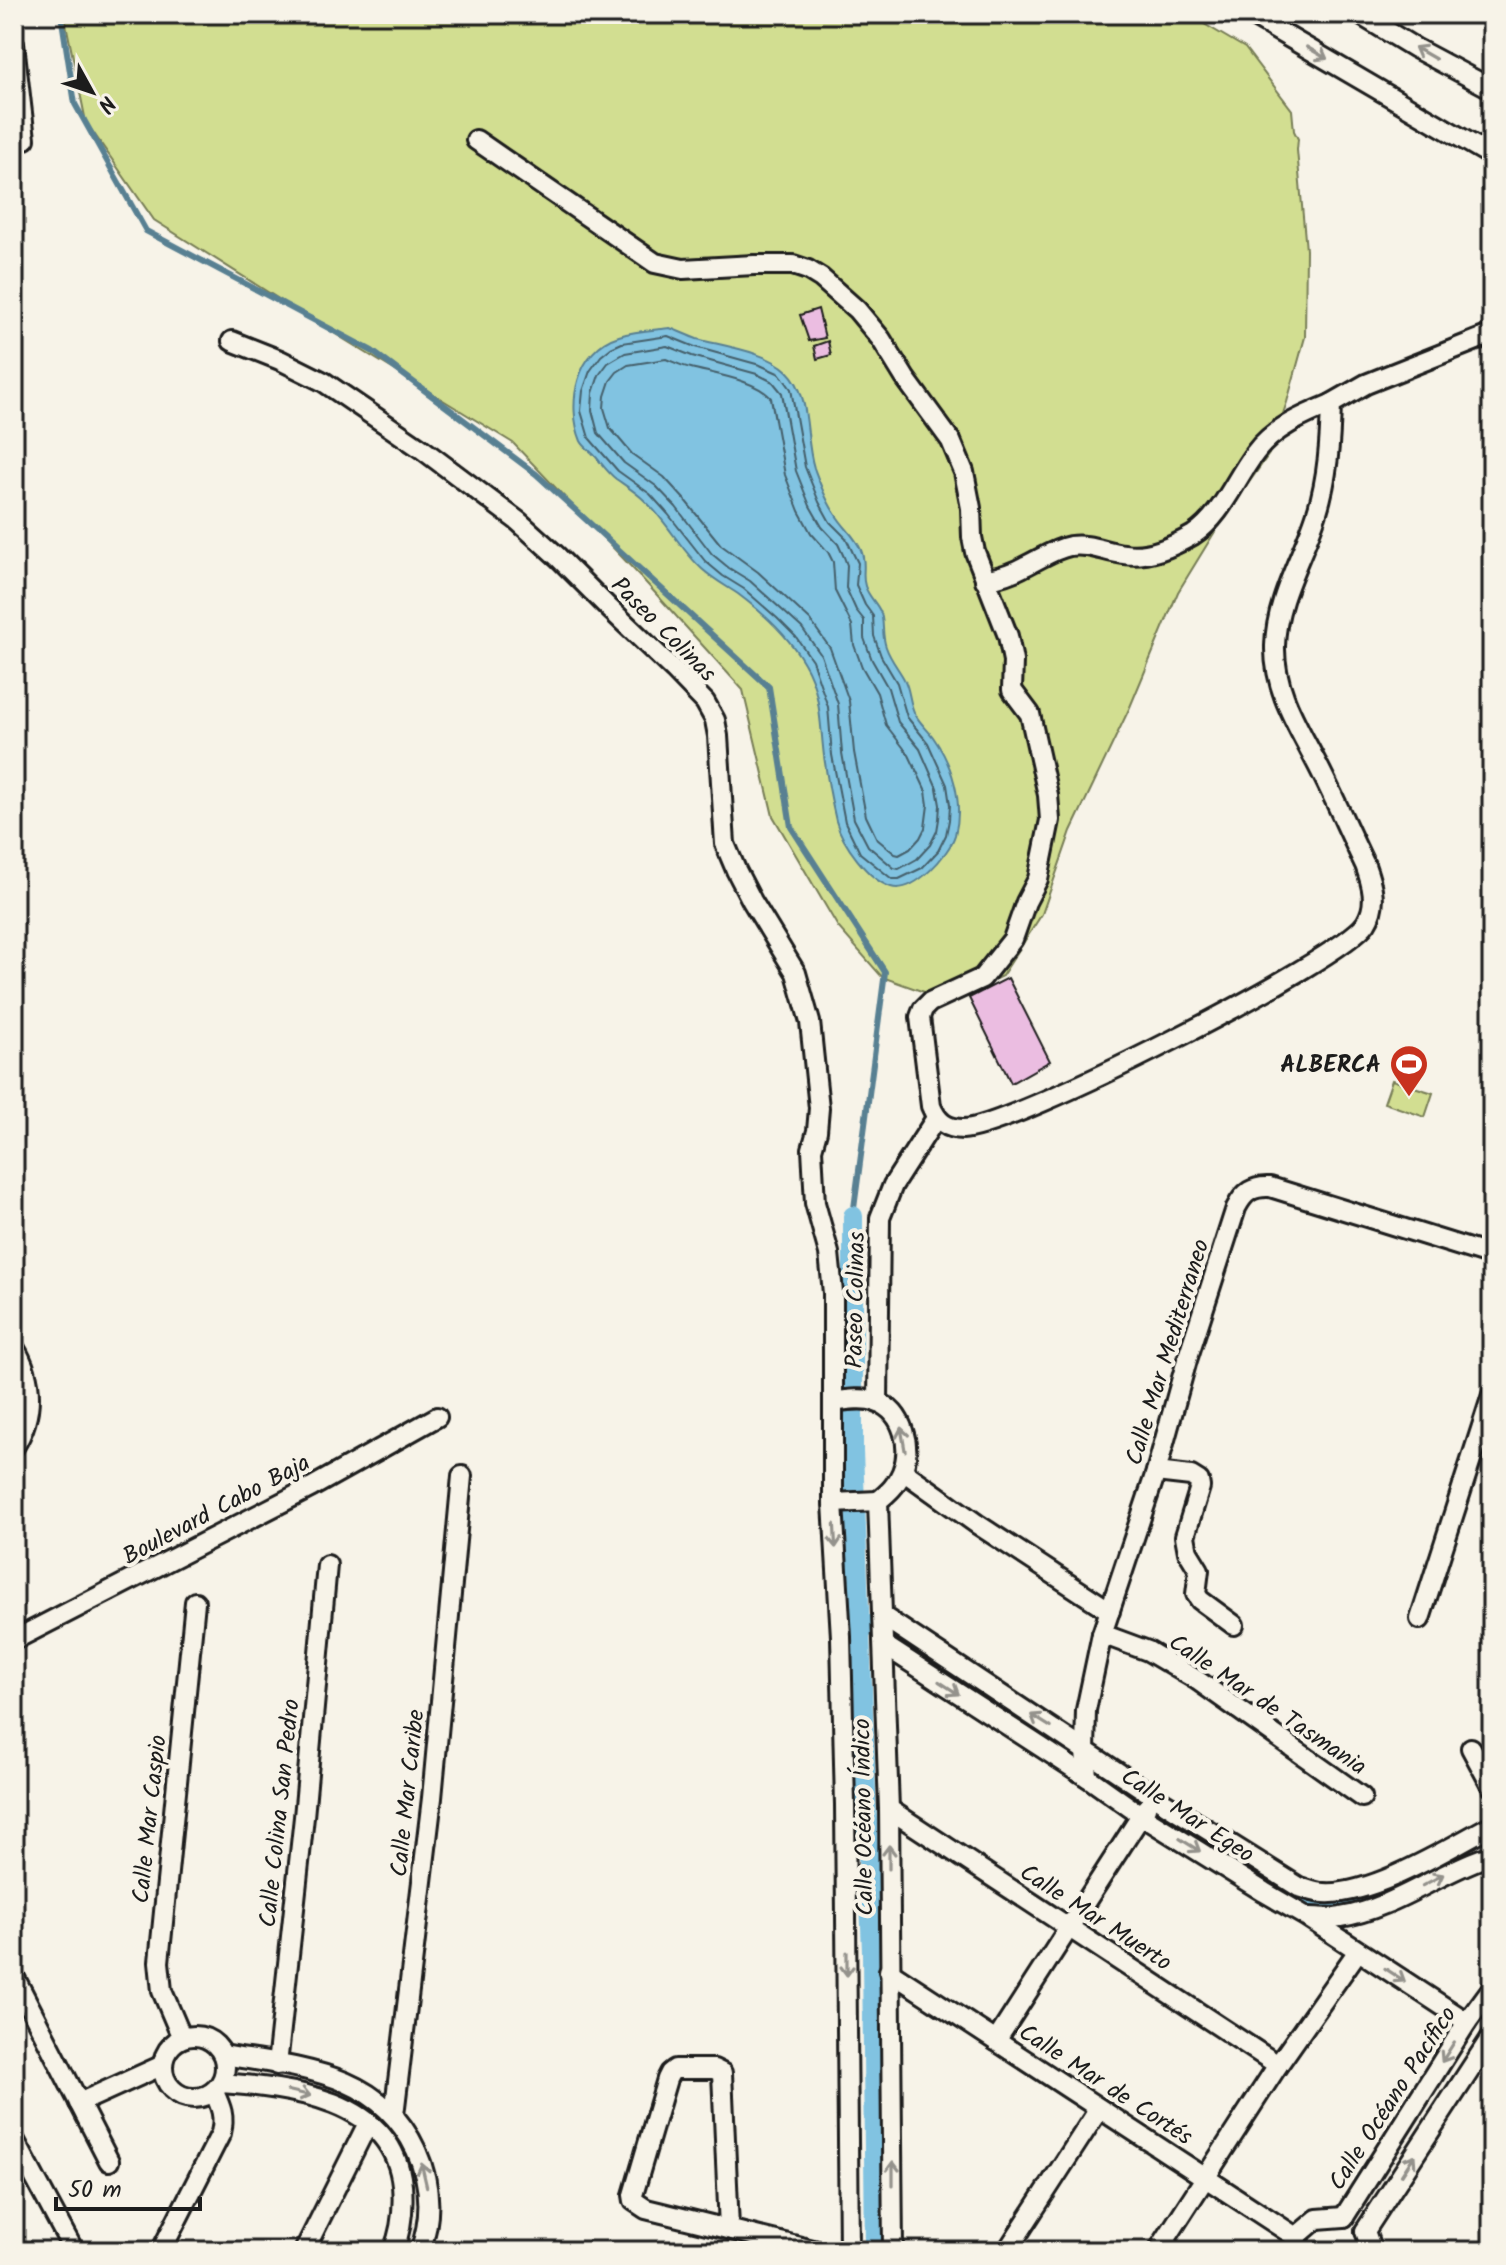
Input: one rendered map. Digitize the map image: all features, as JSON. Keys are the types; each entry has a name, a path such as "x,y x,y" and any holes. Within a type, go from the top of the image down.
{"street":[{"path":"1249,14 1492,156"},
{"path":"1359,14 1492,89"},
{"path":"14,44 25,139"},
{"path":"476,140 655,263 683,269 793,265 808,270 835,290 871,325 951,441 964,472 971,508 972,537 985,580 1008,636 1013,661 1012,690 1030,714 1048,795 1050,820 1038,879 1013,939 982,978 930,1002 920,1017 931,1106 936,1118 952,1128 980,1126 1036,1106 1249,999 1343,945 1358,933 1373,910 1370,879 1290,713 1279,686 1276,668 1276,637 1283,599 1317,513 1325,481 1331,404"},
{"path":"985,580 1023,568 1072,546 1140,555 1168,547 1193,535 1224,502 1256,451 1278,431 1391,374 1492,334"},
{"name":"Paseo Colinas","path":"232,341 324,382 473,485 558,557 705,702 715,720 718,736 725,844 748,894 796,973 810,1022 819,1108 812,1149 815,1203 829,1253 838,1401"},
{"name":"Paseo Colinas","path":"871,1402 880,1218 886,1196 936,1118"},
{"name":"Calle Mar Mediterraneo","path":"1087,1776 1086,1710 1102,1634 1156,1472 1187,1360 1236,1208 1243,1196 1254,1187 1270,1187 1492,1256"},
{"path":"14,1347 23,1361 30,1395 28,1413 14,1447"},
{"path":"1420,1619 1492,1395"},
{"path":"838,1401 871,1402 891,1412 903,1430 906,1443 903,1471 890,1492 857,1502"},
{"name":"Calle Océano Índico","path":"838,1401 884,1618 893,2251"},
{"name":"Boulevard Cabo Baja","path":"14,1640 312,1487 437,1417"},
{"path":"903,1471 977,1524 1110,1611"},
{"path":"1156,1472 1191,1476 1199,1481 1200,1487 1185,1536 1188,1552 1199,1570 1196,1594 1234,1625"},
{"name":"Calle Mar Caribe","path":"394,2115 432,1798 462,1476"},
{"name":"Calle Océano Índico","path":"849,2251 841,1637 857,1502"},
{"name":"Calle Colina San Pedro","path":"277,2065 327,1565"},
{"name":"Calle Mar Caspio","path":"182,2038 162,1991 159,1962 195,1602"},
{"name":"Calle Mar Egeo","path":"884,1618 1152,1795 1299,1887 1321,1894 1368,1886 1463,1842"},
{"name":"Calle Mar de Tasmania","path":"1102,1634 1148,1651 1197,1680 1362,1797"},
{"name":"Calle Mar Egeo","path":"884,1644 1142,1815 1307,1917 1467,2022"},
{"path":"1471,1748 1492,1787"},
{"path":"996,2041 1152,1795"},
{"name":"Calle Mar Muerto","path":"889,1809 1278,2065"},
{"path":"1486,1859 1463,1842 1492,1825"},
{"path":"1307,1917 1338,1918 1379,1907 1447,1872 1486,1859"},
{"path":"1158,2251 1278,2065 1358,1951"},
{"name":"Calle Mar de Cortés","path":"889,1971 1205,2177 1295,2244"},
{"path":"14,1976 109,2161"},
{"name":"Calle Océano Pacífico","path":"1295,2244 1317,2219 1344,2217 1467,2022 1492,1988"},
{"path":"161,2251 221,2133 224,2118 218,2087 225,2069 223,2055 206,2038 194,2036 172,2044 166,2053 163,2065 165,2079 173,2091 186,2098 201,2098 218,2087 265,2086 324,2099 352,2111 388,2144 401,2177 402,2228 393,2251"},
{"name":"Calle Océano Pacífico","path":"1365,2231 1492,2036"},
{"path":"223,2055 305,2069 349,2083 371,2095 394,2115 409,2135 425,2172 429,2212 420,2251"},
{"path":"79,2103 163,2065"},
{"path":"729,2228 722,2073 714,2069 675,2069 667,2079 633,2195 634,2201 646,2209 817,2251"},
{"path":"1007,2251 1099,2109"},
{"path":"304,2251 368,2123"},
{"path":"14,2139 74,2251"},
{"path":"1344,2217 1365,2231 1372,2251"}],"green space":[{"path":"64,14 1187,14 1245,48 1292,110 1298,139 1306,250 1305,337 1269,454 1219,525 1178,592 1130,707 1071,831 1042,914 1002,976 956,998 927,993 882,977 838,927 773,816 743,690 513,443 154,220 86,122"},
{"name":"ALBERCA","path":"1392,1080 1433,1093 1425,1117 1384,1103"}],"water":[{"path":"670,328 697,339 769,359 787,371 800,392 814,468 832,510 861,550 865,586 881,615 888,651 906,683 915,714 940,748 951,771 957,796 955,835 946,853 910,885 891,887 874,877 857,860 839,830 828,780 817,696 810,674 798,653 756,609 702,569 653,509 613,477 581,441 575,395 584,365 593,353 619,336"}],"building":[{"path":"818,309 825,338 809,341 800,315"},
{"path":"828,341 831,355 817,359 814,346"},
{"path":"1008,978 1050,1061 1011,1083 969,998"}],"waterway":[{"path":"61,14 75,104 146,231 372,351 536,474 769,687 791,827 885,972 853,1216"},
{"path":"853,1216 853,1451 872,1952 875,2251"},
{"path":"871,1625 1097,1769"},
{"path":"1263,1875 1296,1896 1329,1902 1371,1894 1410,1876"}],"place":[{"name":"ALBERCA","path":"1409,1098"}]}
